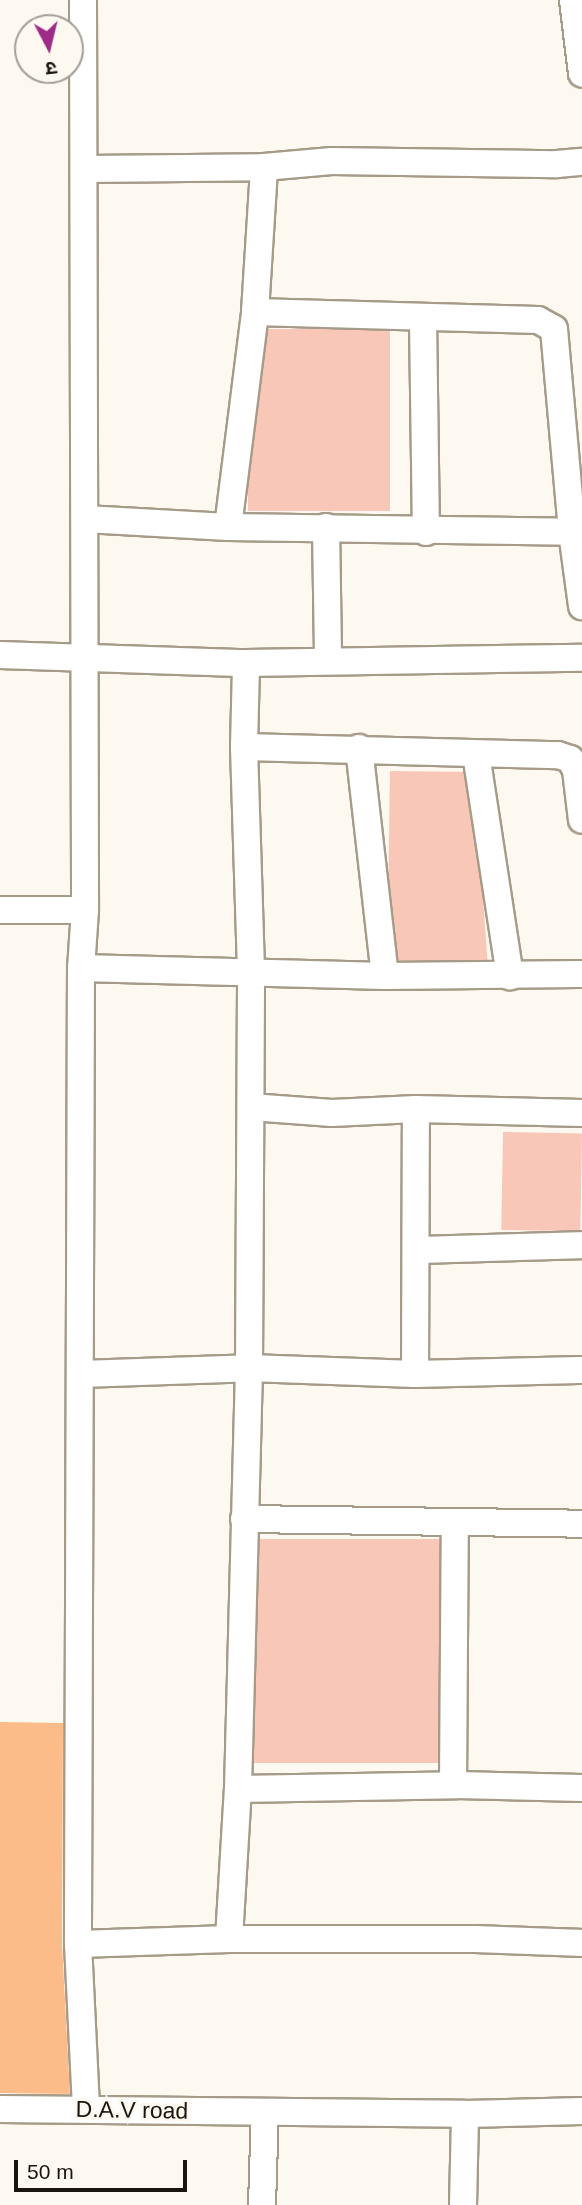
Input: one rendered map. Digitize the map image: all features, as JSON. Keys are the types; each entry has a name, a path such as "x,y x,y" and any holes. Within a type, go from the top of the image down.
{"street":[{"path":"83,0 86,169 85,910 81,968 78,1944 86,2109"},
{"path":"573,0 582,73"},
{"path":"86,169 264,167 332,161 582,162"},
{"path":"228,527 255,312 264,167"},
{"path":"255,312 423,319 538,320 554,329 572,532 582,606"},
{"path":"423,319 426,531"},
{"path":"85,519 228,527 572,532"},
{"path":"326,527 328,660"},
{"path":"0,655 246,663 582,658"},
{"path":"229,1939 238,1789 249,1368 251,970 244,747 246,663"},
{"path":"244,747 558,755 570,759 576,769 582,820"},
{"path":"359,748 385,976"},
{"path":"476,754 510,976"},
{"path":"0,910 85,910"},
{"path":"81,968 251,970 385,976 582,974"},
{"path":"251,1107 332,1113 416,1109 582,1113"},
{"path":"415,1374 416,1109"},
{"path":"416,1250 582,1245"},
{"path":"81,1374 249,1368 415,1374 582,1370"},
{"path":"244,1519 582,1524"},
{"path":"453,1785 455,1522"},
{"path":"238,1789 453,1785 582,1788"},
{"path":"78,1944 229,1939 475,1939 582,1943"},
{"name":"D.A.V road","path":"0,2109 465,2114 582,2111"},
{"path":"262,2205 265,2112"},
{"path":"463,2205 465,2114"}],"shaded area":[{"path":"248,329 390,329 390,511 248,511"},
{"path":"390,771 474,772 488,968 387,967"},
{"path":"503,1132 582,1133 580,1231 501,1230"},
{"path":"235,1539 443,1539 443,1763 235,1763"}],"building":[{"path":"0,1722 63,1723 62,1944 70,2094 0,2093"}]}
